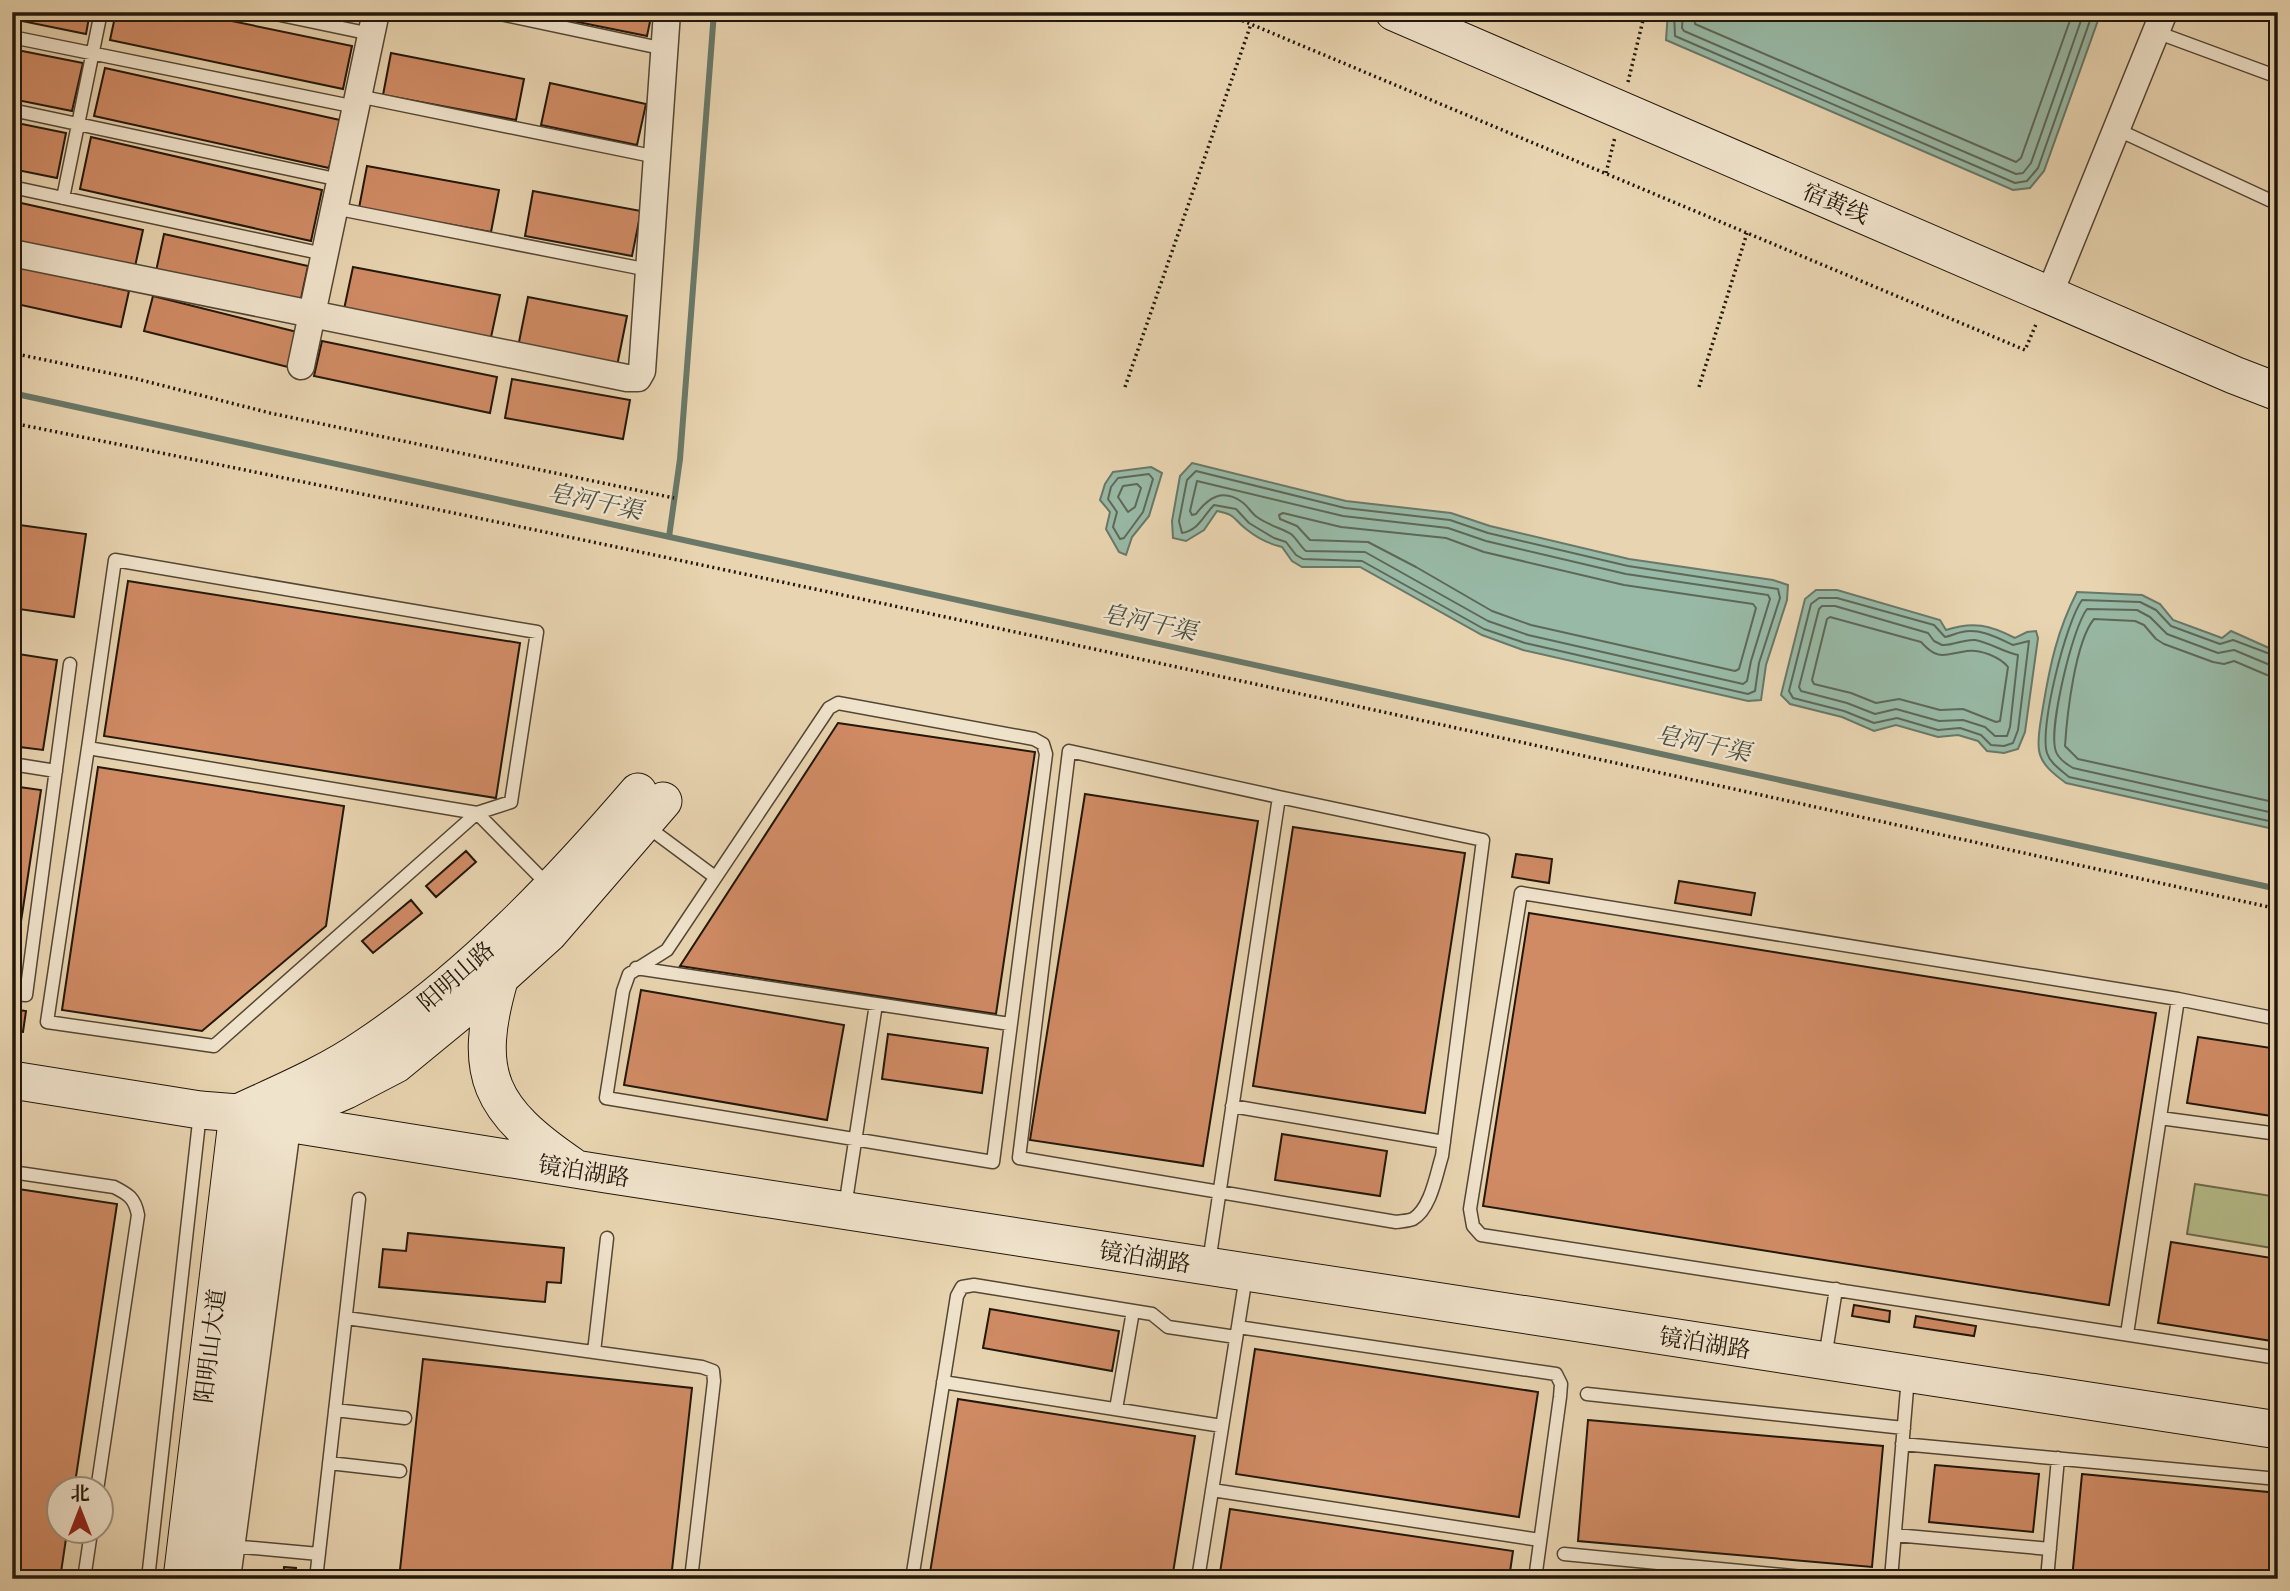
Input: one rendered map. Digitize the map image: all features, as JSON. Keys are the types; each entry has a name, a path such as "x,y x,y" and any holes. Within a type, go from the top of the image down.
{"main road":[{"name":"宿黄线","path":"1394,12 2278,392"},
{"name":"阳明山路","path":"238,1113 313,1078 365,1048 427,1002 562,898 648,806"},
{"name":"阳明山路","path":"284,1123 396,1064 549,933 562,898"},
{"path":"500,977 487,1025 491,1080 502,1104 514,1121 538,1143 578,1170"},
{"name":"镜泊湖路","path":"12,1080 200,1110 238,1113 284,1123 578,1170 2278,1430"},
{"name":"阳明山大道","path":"182,1579 238,1113"},
{"name":"阳明山大道","path":"223,1557 284,1123"}],"street":[{"path":"12,253 311,315 638,378 642,371 667,12"},
{"path":"2049,295 2160,22"},
{"path":"301,366 374,23"}],"lane":[{"path":"63,198 101,12"},
{"path":"266,12 374,23"},
{"path":"491,12 664,49"},
{"path":"2160,22 2278,77"},
{"path":"12,37 657,158"},
{"path":"12,110 340,180"},
{"path":"2116,130 2278,204"},
{"path":"12,187 324,254"},
{"path":"334,208 649,270"},
{"path":"115,560 537,632 511,802 477,813 214,1046 47,1022 88,748 115,560"},
{"path":"12,994 26,995 70,664"},
{"path":"838,703 1034,739 1043,744 1046,754 993,1162 606,1098 623,991 629,974 636,967 667,950 828,708 838,703"},
{"path":"88,748 477,813 562,898"},
{"path":"1069,751 1279,797 1483,840 1442,1156 1429,1197 1421,1210 1412,1220 1395,1222 1019,1158 1069,751"},
{"path":"12,764 56,771"},
{"path":"1208,1266 1279,797"},
{"path":"648,806 715,877"},
{"path":"2278,1019 2178,999 1521,893 1470,1209 1473,1226 1481,1235 2278,1357"},
{"path":"636,967 1010,1024"},
{"path":"2127,1334 2178,999"},
{"path":"845,1211 876,1004"},
{"path":"1232,1107 1444,1142"},
{"path":"148,1579 200,1110"},
{"path":"2160,1118 2278,1134"},
{"path":"12,1172 114,1187 136,1201 138,1214 99,1476"},
{"path":"316,1579 359,1199"},
{"path":"594,1352 607,1238"},
{"path":"1198,1579 1247,1272"},
{"path":"912,1579 957,1296 962,1287 974,1285 1152,1314 1168,1327 1237,1332 1556,1374 1561,1384 1560,1397 1535,1579"},
{"path":"1825,1361 1836,1289"},
{"path":"1116,1409 1133,1311"},
{"path":"345,1318 702,1367 713,1371 691,1579"},
{"path":"1891,1579 1909,1374"},
{"path":"943,1382 1222,1426"},
{"path":"1587,1394 1904,1428"},
{"path":"335,1410 405,1418"},
{"path":"1902,1444 2278,1479"},
{"path":"2047,1579 2058,1458"},
{"path":"329,1463 400,1471"},
{"path":"1212,1490 1540,1540"},
{"path":"1895,1535 2050,1549"},
{"path":"84,1579 89,1546"},
{"path":"234,1579 223,1557 318,1554"},
{"path":"1564,1554 1824,1579"}],"path":[{"path":"1222,12 2025,350 2049,295"},
{"path":"1606,174 1645,12"},
{"path":"1125,387 1251,24"},
{"path":"1699,387 1747,233"},
{"path":"12,353 137,379 284,415 674,498"},
{"path":"12,423 262,473 1189,669 2278,909"}],"shaded area":[{"path":"2195,1184 2278,1197 2278,1249 2187,1234"}],"water":[{"path":"1668,12 2101,12 2044,171 2030,188 2013,190 1666,40"},
{"path":"1192,463 1346,501 1451,513 1490,526 1629,559 1773,580 1788,585 1787,600 1766,665 1761,700 1748,701 1523,650 1482,635 1360,567 1302,567 1292,561 1282,547 1258,537 1223,512 1217,511 1204,530 1186,541 1173,538 1172,521 1180,476"},
{"path":"1151,467 1162,473 1149,516 1132,537 1126,555 1119,552 1106,529 1110,512 1100,500 1105,484 1113,472"},
{"path":"1816,590 1837,590 1940,620 1946,630 1973,625 1997,630 2015,638 2036,631 2038,638 2025,732 2018,749 2004,753 1987,751 1978,741 1958,735 1938,737 1896,725 1874,731 1842,717 1790,704 1781,695 1805,599"},
{"path":"2077,592 2142,595 2160,604 2173,620 2222,638 2231,631 2278,652 2278,830 2066,783 2046,765 2039,750 2040,723 2059,634"}],"building":[{"path":"12,12 90,12 86,34 12,19"},
{"path":"116,12 188,12 352,46 343,89 110,40"},
{"path":"538,12 652,12 647,36"},
{"path":"12,49 83,63 72,111 12,99"},
{"path":"391,53 524,79 516,120 383,95"},
{"path":"105,68 340,120 329,168 94,116"},
{"path":"550,83 646,104 637,145 541,125"},
{"path":"12,122 66,133 57,178 12,169"},
{"path":"91,137 322,190 311,241 80,189"},
{"path":"367,166 499,190 491,232 359,208"},
{"path":"533,191 641,211 632,256 525,236"},
{"path":"12,201 143,230 134,271 12,245"},
{"path":"164,234 308,266 299,308 155,276"},
{"path":"12,265 129,291 121,327 12,303"},
{"path":"353,267 500,295 490,342 343,314"},
{"path":"153,296 297,332 288,367 144,331"},
{"path":"528,297 627,316 617,366 518,347"},
{"path":"322,341 497,377 490,413 314,376"},
{"path":"512,379 630,400 623,439 505,418"},
{"path":"12,524 86,534 74,617 12,608"},
{"path":"128,581 520,643 496,798 104,736"},
{"path":"12,653 57,660 43,750 12,746"},
{"path":"838,723 1035,752 996,1014 680,966"},
{"path":"98,767 344,806 326,926 202,1031 62,1010"},
{"path":"12,786 41,790 15,961 12,960"},
{"path":"1085,794 1258,821 1203,1166 1030,1140"},
{"path":"1293,827 1465,853 1425,1113 1253,1086"},
{"path":"466,851 476,862 436,897 426,886"},
{"path":"1516,854 1552,859 1549,883 1512,877"},
{"path":"1679,881 1755,893 1751,915 1675,903"},
{"path":"411,900 422,913 373,953 362,941"},
{"path":"1529,913 2156,1013 2109,1305 1483,1206"},
{"path":"641,990 844,1025 827,1120 624,1085"},
{"path":"12,1009 26,1011 23,1032 12,1031"},
{"path":"888,1034 988,1048 982,1093 882,1079"},
{"path":"2198,1037 2278,1049 2278,1117 2187,1103"},
{"path":"1282,1134 1387,1151 1380,1196 1275,1180"},
{"path":"12,1188 117,1204 76,1476 46,1476 46,1546 65,1546 60,1579 12,1579"},
{"path":"408,1233 564,1248 561,1283 547,1282 545,1302 379,1287 383,1249 406,1251"},
{"path":"2171,1242 2278,1259 2278,1342 2158,1323"},
{"path":"1854,1305 1890,1311 1889,1322 1852,1316"},
{"path":"990,1309 1119,1331 1112,1371 983,1348"},
{"path":"1916,1316 1976,1326 1974,1336 1914,1327"},
{"path":"1255,1349 1538,1392 1519,1517 1236,1474"},
{"path":"423,1359 692,1388 671,1579 399,1579"},
{"path":"958,1399 1195,1436 1172,1579 929,1579"},
{"path":"1588,1420 1883,1446 1872,1567 1578,1541"},
{"path":"1935,1465 2039,1474 2033,1532 1929,1522"},
{"path":"2082,1474 2278,1493 2273,1579 2072,1579"},
{"path":"1230,1509 1513,1551 1509,1579 1219,1579"},
{"path":"284,1567 296,1568 295,1579 283,1579"}],"waterway":[{"path":"669,537 680,459 714,12"},
{"name":"皂河干渠","path":"12,393 2278,889"}]}
